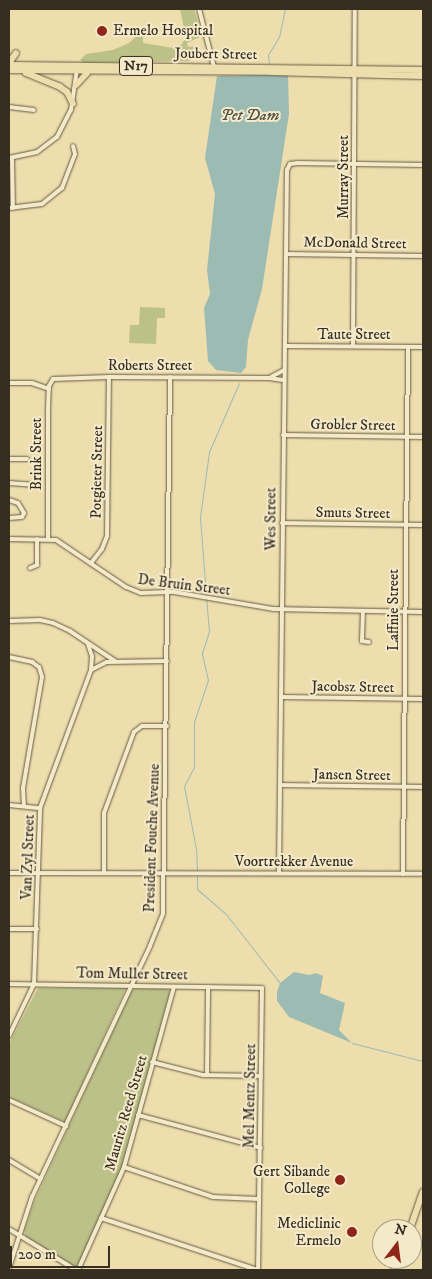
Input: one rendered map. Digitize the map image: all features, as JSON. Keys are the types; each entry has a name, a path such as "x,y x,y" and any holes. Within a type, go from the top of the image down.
{"highway":[{"path":"9,64 16,53"},
{"name":"Joubert Street","path":"9,64 77,69 88,72 214,69"},
{"name":"Joubert Street","path":"9,70 423,70"},
{"path":"20,71 53,83 65,90 73,104"},
{"path":"43,71 53,83"},
{"name":"Joubert Street","path":"355,71 423,76"},
{"path":"76,85 81,77 88,72"},
{"path":"414,1219 423,1192"}],"street":[{"path":"199,9 214,69"},
{"name":"Murray Street","path":"352,346 355,9"},
{"path":"73,146 75,154 62,188 42,204 11,208 10,158 37,152 52,142 66,123 73,104 77,69"},
{"path":"9,107 34,110"},
{"name":"Wes Street","path":"279,872 283,435 288,166 298,163 355,164"},
{"path":"355,164 423,165"},
{"name":"McDonald Street","path":"287,254 423,256"},
{"name":"Taute Street","path":"285,346 423,347"},
{"name":"Laffnie Street","path":"403,874 408,347"},
{"path":"269,378 284,370"},
{"name":"Potgieter Street","path":"91,563 104,545 107,536 109,377"},
{"name":"Roberts Street","path":"49,389 53,379 62,378 170,377 269,378 284,380"},
{"name":"President Fouche Avenue","path":"9,1268 29,1205 132,985 162,916 165,874 170,377"},
{"path":"9,382 32,383 49,389"},
{"name":"Brink Street","path":"48,538 49,389"},
{"name":"Grobler Street","path":"283,435 423,437"},
{"path":"9,460 27,459"},
{"path":"9,483 36,485"},
{"path":"9,500 18,503 24,512 22,518 9,518"},
{"name":"Smuts Street","path":"282,523 423,525"},
{"path":"9,539 48,538"},
{"name":"De Bruin Street","path":"48,538 59,542 137,592 169,592 273,609 423,612"},
{"path":"30,568 37,566 37,539"},
{"path":"363,610 362,641 369,642"},
{"path":"9,620 40,620 53,623 115,661"},
{"path":"88,644 92,656 92,670"},
{"path":"9,656 32,662 39,668 42,677 23,788 24,805"},
{"path":"92,670 102,663 115,661 167,660"},
{"name":"Van Zyl Street","path":"9,1036 34,984 40,808 92,670"},
{"name":"Jacobsz Street","path":"282,697 423,699"},
{"path":"104,873 104,813 134,732 142,726 167,726"},
{"name":"Jansen Street","path":"281,785 423,787"},
{"path":"9,805 40,808"},
{"name":"Voortrekker Avenue","path":"9,872 423,874"},
{"path":"9,929 37,929"},
{"name":"Tom Muller Street","path":"9,984 256,986"},
{"name":"Mauritz Reed Street","path":"77,1270 124,1167 174,986"},
{"name":"Mel Mentz Street","path":"256,986 262,988 263,994 257,1270"},
{"path":"207,1075 208,987"},
{"path":"152,1062 207,1075 261,1076"},
{"path":"9,1100 66,1126"},
{"path":"138,1115 261,1148"},
{"path":"9,1160 41,1179"},
{"path":"124,1167 213,1197 258,1199"},
{"path":"101,1218 257,1270"},
{"path":"9,1229 77,1270"}],"green space":[{"path":"180,9 194,9 202,36 187,43 188,47 195,46 189,61 84,63 80,60 86,54 113,50 129,43 139,34 143,37 143,43 173,48 181,45 186,38"},
{"path":"140,307 165,308 165,318 157,318 156,344 129,343 130,325 139,325"},
{"path":"38,988 126,988 65,1122 9,1097 9,1044"},
{"path":"168,989 170,992 123,1165 80,1262 76,1267 26,1237 24,1231 34,1202 132,990"}],"water":[{"name":"Pet Dam","path":"288,74 289,114 262,289 248,340 246,367 241,373 216,370 208,361 204,308 210,294 207,270 215,194 205,158 217,76"},
{"path":"294,972 309,975 316,973 323,976 320,993 345,1003 339,1030 352,1043 289,1017 277,1001 277,992 280,983"}],"waterway":[{"path":"269,64 268,55 279,37 285,9"},
{"path":"206,595 200,517 209,452 239,383"},
{"path":"197,872 196,849 184,786 194,767 194,722 208,680 202,653 209,631 206,599"},
{"path":"197,876 197,889 226,914 280,983"},
{"path":"352,1043 423,1061"}],"place":[{"name":"Ermelo Hospital","path":"102,31"},
{"name":"Gert Sibande College","path":"340,1180"},
{"name":"Mediclinic Ermelo","path":"352,1232"}]}
